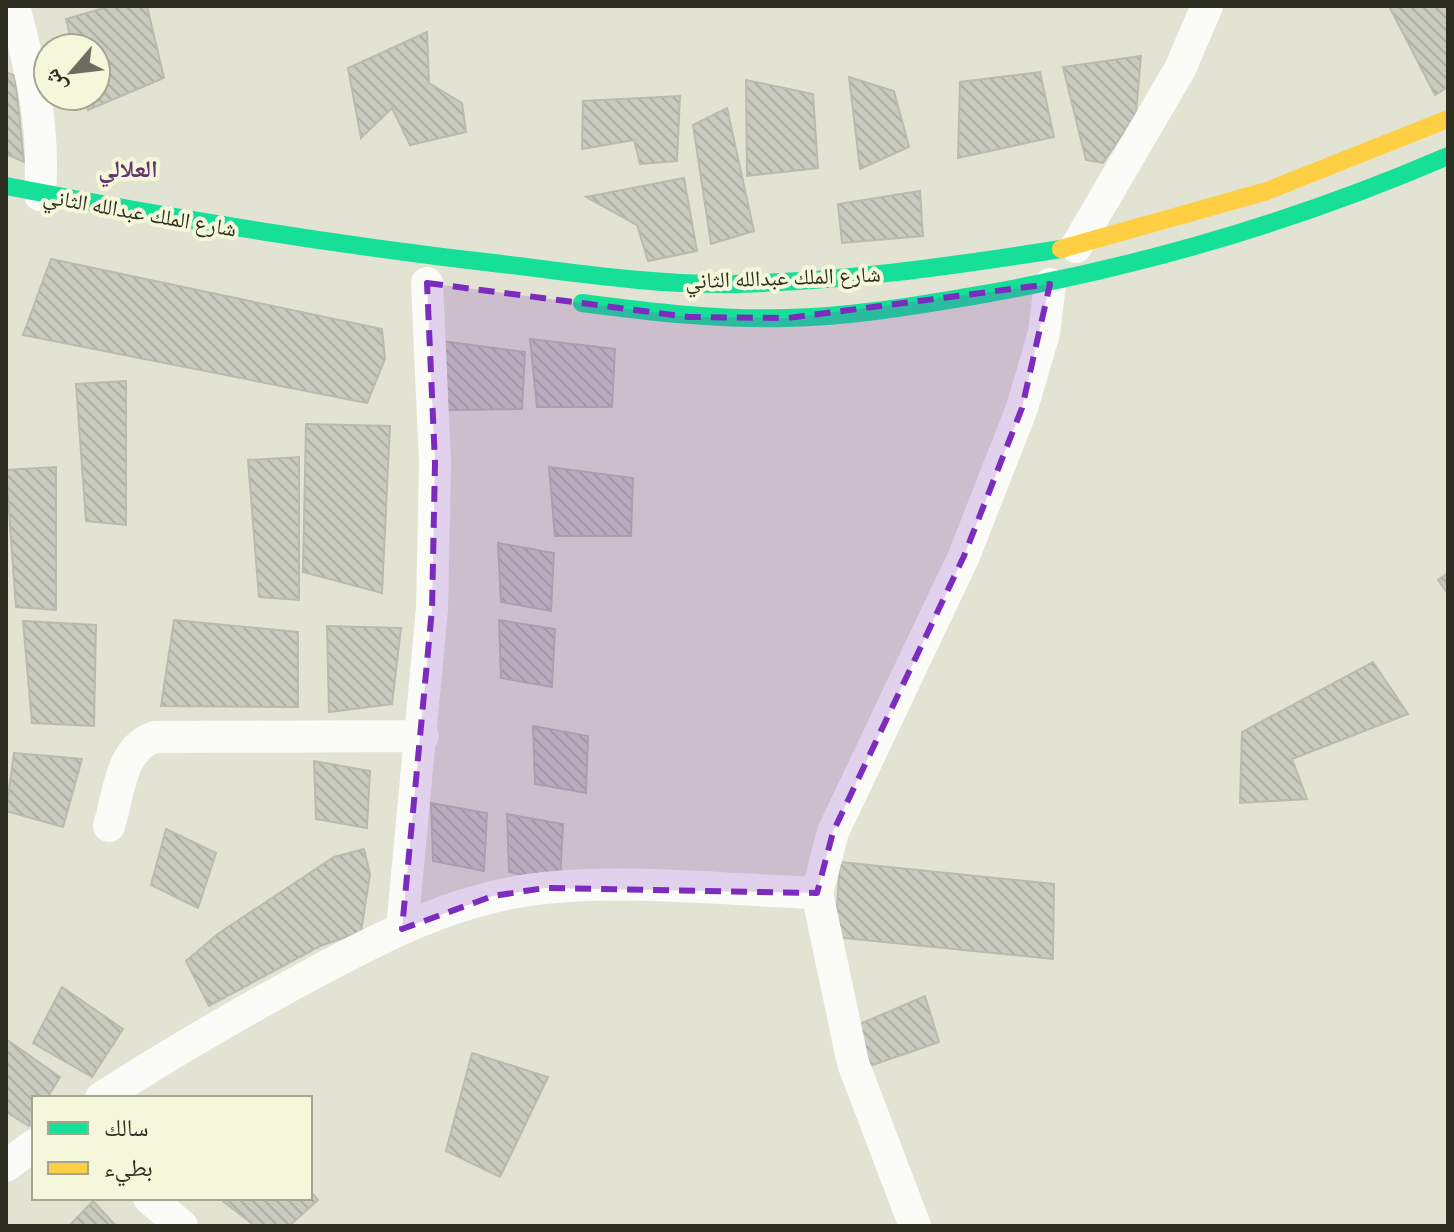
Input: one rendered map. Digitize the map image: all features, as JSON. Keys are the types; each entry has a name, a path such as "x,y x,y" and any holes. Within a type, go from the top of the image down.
{"main road":[{"name":"شارع الملك عبدالله الثاني","path":"6,186 184,221 414,254 630,279 728,284 823,280 942,267 1076,247 1267,191 1435,125"},
{"name":"شارع الملك عبدالله الثاني","path":"565,301 689,317 788,318 870,312 1050,284 1112,271 1277,222 1444,167"}],"street":[{"path":"14,6 40,104 43,135 40,195"},
{"path":"1076,247 1180,69 1207,6"},
{"path":"1435,125 1444,167"},
{"path":"402,929 423,736 432,609 435,463 427,283"},
{"path":"915,1226 844,1034 817,893 833,832 958,569 1017,421 1044,333 1050,284"},
{"path":"109,826 128,758 135,746 155,737 423,736"},
{"path":"104,1096 237,1015 356,950 402,929 493,896 545,888 817,893"},
{"path":"6,1166 32,1146"},
{"path":"151,1200 182,1226"}],"highlighted area":[{"path":"427,283 689,317 788,318 1050,284 1022,408 964,556 833,832 817,893 545,888 493,896 402,929 432,609 435,463"}],"building":[{"path":"111,6 147,6 164,78 112,100 112,32 69,32 66,19"},
{"path":"1389,6 1448,6 1448,87 1435,95"},
{"path":"427,32 429,83 462,103 466,132 410,145 392,108 361,138 348,68"},
{"path":"1141,56 1136,114 1103,163 1086,160 1063,67"},
{"path":"6,72 15,76 24,162 6,154"},
{"path":"1040,72 1054,137 958,158 960,82"},
{"path":"849,77 894,91 909,147 860,169"},
{"path":"746,80 813,94 818,168 747,176"},
{"path":"680,96 677,161 640,164 634,140 582,149 583,101"},
{"path":"727,108 754,231 711,244 693,125"},
{"path":"684,178 697,251 648,261 637,225 586,197"},
{"path":"920,191 923,236 842,243 838,204"},
{"path":"51,259 382,329 385,359 367,403 23,335"},
{"path":"530,339 615,349 612,407 537,407"},
{"path":"441,341 525,352 522,409 447,410"},
{"path":"126,381 126,525 86,521 76,384"},
{"path":"306,424 390,426 382,593 303,572"},
{"path":"299,457 299,600 259,597 248,460"},
{"path":"56,467 56,610 16,607 6,470"},
{"path":"549,467 633,478 631,536 555,536"},
{"path":"498,543 554,553 551,611 501,602"},
{"path":"1448,573 1448,594 1438,580"},
{"path":"174,620 298,632 298,707 161,706"},
{"path":"499,620 555,629 552,687 501,678"},
{"path":"23,621 96,625 94,726 32,723"},
{"path":"327,626 401,628 392,704 329,712"},
{"path":"1373,662 1408,714 1292,759 1307,799 1240,803 1242,732"},
{"path":"533,726 588,736 586,793 535,784"},
{"path":"14,753 82,759 63,827 6,811"},
{"path":"314,761 370,771 367,828 316,819"},
{"path":"431,803 487,813 484,871 433,861"},
{"path":"507,814 563,824 560,882 509,872"},
{"path":"166,829 216,853 198,908 151,885"},
{"path":"364,849 370,874 361,932 320,946 209,1006 186,961 219,933 334,857"},
{"path":"840,862 1054,884 1053,959 835,937"},
{"path":"62,987 123,1029 92,1077 33,1043"},
{"path":"925,996 939,1042 864,1068 855,1026"},
{"path":"6,1039 60,1077 48,1096 32,1096 32,1121 29,1126 6,1112"},
{"path":"472,1053 548,1077 500,1177 446,1151"},
{"path":"312,1193 318,1200 289,1226 255,1226 222,1200 312,1200"},
{"path":"93,1201 116,1226 69,1226"}],"traffic: fast":[{"path":"582,303 710,317 787,318 857,313 973,296 1095,272 1215,240 1332,202 1448,156"},
{"path":"6,186 315,239 439,257 673,283 772,283 855,277 1061,249"}],"traffic: slow":[{"path":"1061,249 1267,191 1448,119"}],"district":[{"name":"العلالي","path":"128,169"}]}
